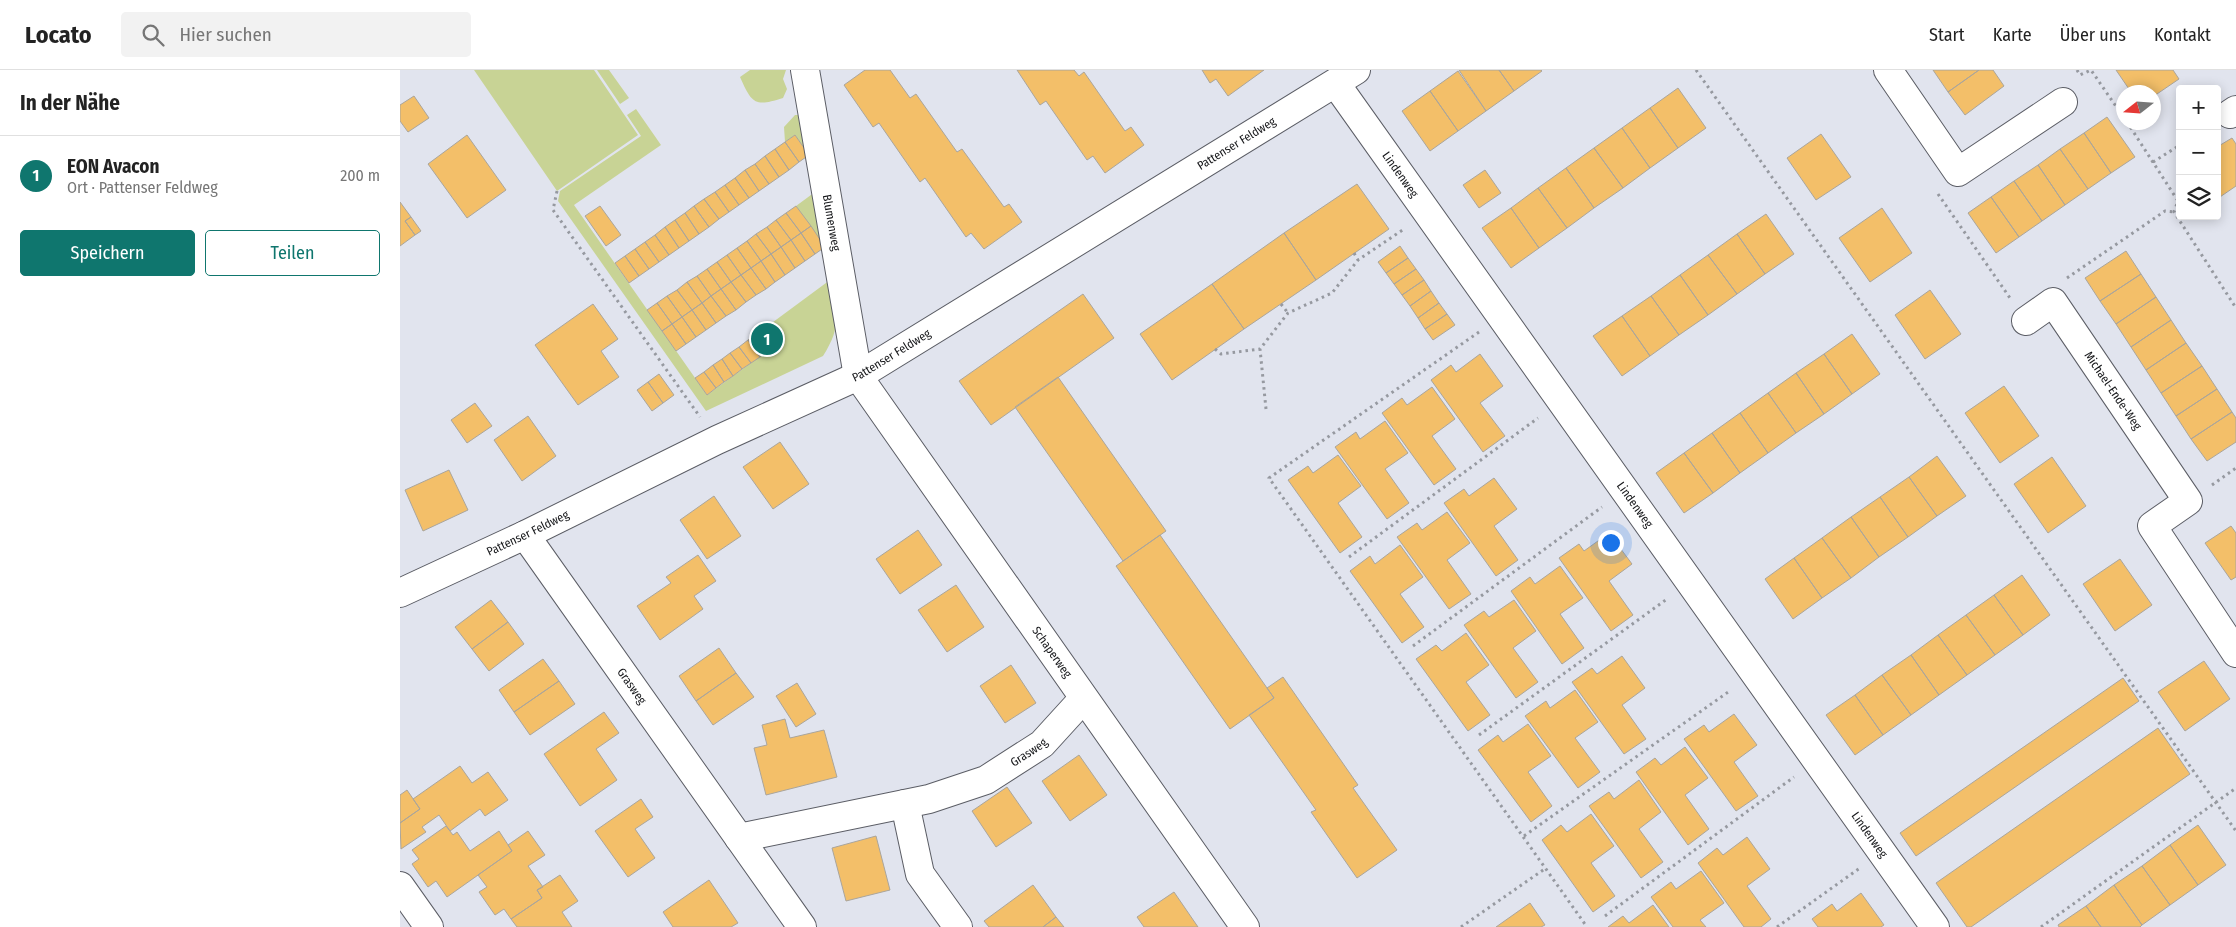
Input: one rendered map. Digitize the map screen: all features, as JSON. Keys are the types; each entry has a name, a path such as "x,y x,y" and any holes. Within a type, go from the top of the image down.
{"street":[{"name":"Blumenweg","path":"805,70 858,376"},
{"path":"1888,70 1958,172 2063,102"},
{"name":"Pattenser Feldweg","path":"400,593 524,535 717,440 858,376 1346,77"},
{"name":"Lindenweg","path":"1346,77 1428,213 1935,927"},
{"path":"2026,321 2053,302"},
{"name":"Michael-Ende-Weg","path":"2053,302 2188,501 2152,526 2236,653"},
{"name":"Schaperweg","path":"858,376 1083,699 1245,927"},
{"name":"Grasweg","path":"524,535 802,927"},
{"name":"Grasweg","path":"739,838 929,799 986,780 1042,744 1083,699"},
{"path":"905,804 920,874 958,927"},
{"path":"400,886 429,927"}],"path":[{"path":"1696,70 2236,831"},
{"path":"2077,70 2080,75 2092,70 2116,106"},
{"path":"2131,130 2178,201 2174,212"},
{"path":"2153,162 2176,148"},
{"path":"1958,172 1934,189 2026,321"},
{"path":"557,191 553,210 717,440"},
{"path":"2053,302 2054,287 2165,211 2174,212"},
{"path":"2174,212 2236,308"},
{"path":"1266,409 1260,350 1288,313 1332,293 1358,260 1428,213"},
{"path":"1354,253 1358,260"},
{"path":"1281,304 1288,313"},
{"path":"1501,316 1269,478 1588,927"},
{"path":"1215,349 1221,354 1260,350"},
{"path":"1349,557 1561,400"},
{"path":"1413,646 1625,491"},
{"path":"1479,735 1690,582"},
{"path":"1524,836 1754,674"},
{"path":"1605,916 1816,760"},
{"path":"2040,927 2236,788"},
{"path":"1777,927 1882,852"},
{"path":"1461,927 1546,868"}],"green space":[{"path":"474,70 594,70 638,135 557,191"},
{"path":"597,70 609,70 629,98 620,104"},
{"path":"750,70 786,70 783,79 787,89 783,98 760,102 751,98 740,77"},
{"path":"636,109 661,145 574,205 707,395 777,344 765,328 830,280 836,311 836,327 823,356 706,411 558,201 560,191 641,136 627,115"},
{"path":"795,115 802,115 809,155 795,135 785,142 784,127"},
{"path":"815,192 825,247 796,206"}],"building":[{"path":"865,70 890,70 910,98 916,94 957,152 962,149 1004,207 1009,204 1022,222 984,249 971,233 966,237 925,178 920,182 879,123 873,127 844,85"},
{"path":"1017,70 1074,70 1079,76 1084,72 1125,131 1131,127 1144,145 1105,173 1093,156 1087,160 1046,101 1040,105"},
{"path":"1202,70 1264,70 1228,96 1216,79 1210,83"},
{"path":"1459,70 1499,70 1514,91 1486,111"},
{"path":"1499,70 1541,70 1542,71 1514,91"},
{"path":"1933,70 1979,70 1948,92"},
{"path":"1979,70 1993,70 2004,86 1965,115 1948,92"},
{"path":"2116,70 2173,70 2179,79 2161,91 2161,85 2126,85"},
{"path":"1458,71 1486,111 1458,131 1430,91"},
{"path":"1678,88 1706,128 1678,148 1650,108"},
{"path":"1430,91 1458,131 1430,151 1402,111"},
{"path":"414,96 429,118 408,132 400,121 400,105"},
{"path":"1650,108 1678,148 1650,168 1622,128"},
{"path":"2107,117 2135,157 2111,173 2084,133"},
{"path":"1622,128 1650,168 1623,188 1594,148"},
{"path":"2084,133 2111,173 2088,189 2060,149"},
{"path":"1821,134 1851,177 1816,200 1787,158"},
{"path":"467,135 506,190 467,218 428,164"},
{"path":"795,135 809,155 799,162 785,142"},
{"path":"2232,138 2236,144 2236,186 2221,196 2221,175 2221,145"},
{"path":"785,142 799,162 789,170 775,149"},
{"path":"1594,148 1623,188 1594,208 1566,168"},
{"path":"775,149 789,170 779,177 765,156"},
{"path":"2060,149 2088,189 2065,205 2038,165"},
{"path":"765,156 779,177 769,184 755,164"},
{"path":"755,164 769,184 759,191 745,170"},
{"path":"2038,165 2065,205 2042,221 2014,181"},
{"path":"1566,168 1594,208 1567,228 1538,188"},
{"path":"745,170 759,191 749,198 735,178"},
{"path":"1485,170 1501,193 1479,208 1463,185"},
{"path":"735,178 749,198 739,205 725,185"},
{"path":"2014,181 2042,221 2019,237 1991,197"},
{"path":"1357,184 1389,229 1316,280 1284,233"},
{"path":"725,185 739,205 729,212 715,192"},
{"path":"1538,188 1567,228 1539,248 1511,208"},
{"path":"715,192 729,212 719,219 704,199"},
{"path":"1991,197 2019,237 1996,253 1968,213"},
{"path":"704,199 719,219 709,227 694,206"},
{"path":"400,202 411,217 405,221 415,235 400,246"},
{"path":"600,206 621,235 606,246 585,216"},
{"path":"694,206 709,227 699,234 685,213"},
{"path":"796,206 811,226 801,233 786,213"},
{"path":"1511,208 1539,248 1511,268 1482,228"},
{"path":"1882,208 1912,253 1870,282 1839,238"},
{"path":"685,213 699,234 689,241 675,220"},
{"path":"786,213 801,233 791,240 776,220"},
{"path":"1766,214 1794,254 1765,274 1737,234"},
{"path":"411,217 421,231 415,235 405,221"},
{"path":"675,220 689,241 679,248 665,227"},
{"path":"776,220 791,240 781,247 767,227"},
{"path":"811,226 825,247 815,254 801,233"},
{"path":"665,227 679,248 669,255 655,235"},
{"path":"767,227 781,247 771,254 756,234"},
{"path":"801,233 815,254 805,261 791,240"},
{"path":"1284,233 1316,280 1244,329 1212,284"},
{"path":"756,234 771,254 761,261 747,241"},
{"path":"1737,234 1765,274 1737,294 1708,255"},
{"path":"655,235 669,255 659,262 645,242"},
{"path":"791,240 805,261 795,268 781,247"},
{"path":"747,241 761,261 751,268 737,248"},
{"path":"645,242 659,262 649,269 635,249"},
{"path":"1400,246 1408,258 1386,273 1378,262"},
{"path":"781,247 795,268 785,275 771,254"},
{"path":"737,248 751,268 741,275 727,255"},
{"path":"635,249 649,269 639,276 625,256"},
{"path":"2126,251 2141,274 2100,301 2085,278"},
{"path":"771,254 785,275 775,282 761,261"},
{"path":"727,255 741,275 731,282 717,262"},
{"path":"1708,255 1737,294 1708,315 1680,275"},
{"path":"625,256 639,276 629,283 615,263"},
{"path":"1408,258 1416,269 1394,284 1386,273"},
{"path":"761,261 775,282 766,289 751,268"},
{"path":"717,262 731,282 721,289 707,269"},
{"path":"751,268 766,289 756,295 741,275"},
{"path":"707,269 721,289 711,296 697,276"},
{"path":"1416,269 1424,280 1402,295 1394,284"},
{"path":"2141,274 2156,297 2116,324 2100,301"},
{"path":"741,275 756,295 746,302 731,282"},
{"path":"1680,275 1708,315 1679,335 1651,296"},
{"path":"697,276 711,296 702,303 687,282"},
{"path":"1424,280 1431,291 1410,306 1402,295"},
{"path":"687,282 702,303 692,310 677,290"},
{"path":"731,282 746,302 736,310 721,289"},
{"path":"1212,284 1244,329 1172,380 1140,334"},
{"path":"721,289 736,310 726,316 711,296"},
{"path":"677,290 692,310 682,317 667,296"},
{"path":"1930,290 1961,334 1925,359 1895,315"},
{"path":"1431,291 1439,303 1418,318 1410,306"},
{"path":"1083,294 1114,338 991,425 959,381"},
{"path":"667,296 682,317 672,324 657,303"},
{"path":"711,296 726,316 716,323 702,303"},
{"path":"1651,296 1679,335 1650,356 1622,316"},
{"path":"2156,297 2171,320 2131,347 2116,324"},
{"path":"657,303 672,324 662,331 647,310"},
{"path":"702,303 716,323 706,330 692,310"},
{"path":"1439,303 1447,314 1425,329 1418,318"},
{"path":"593,304 618,339 601,351 619,377 578,405 535,345"},
{"path":"692,310 706,330 696,337 682,317"},
{"path":"1447,314 1455,325 1433,340 1425,329"},
{"path":"1622,316 1650,356 1622,376 1593,336"},
{"path":"682,317 696,337 686,344 672,324"},
{"path":"2171,320 2186,343 2146,370 2131,347"},
{"path":"672,324 686,344 676,351 662,331"},
{"path":"765,328 777,344 768,350 756,334"},
{"path":"756,334 768,350 760,357 748,340"},
{"path":"1852,334 1880,374 1852,394 1824,354"},
{"path":"748,340 760,357 751,363 739,347"},
{"path":"2186,343 2202,366 2161,393 2146,370"},
{"path":"739,347 751,363 742,369 730,353"},
{"path":"730,353 742,369 733,376 722,359"},
{"path":"1480,354 1503,386 1480,403 1505,436 1483,452 1431,380 1451,365 1456,372"},
{"path":"1824,354 1852,394 1824,414 1796,373"},
{"path":"722,359 733,376 724,382 713,365"},
{"path":"713,365 724,382 716,388 704,372"},
{"path":"2202,366 2217,389 2176,416 2161,393"},
{"path":"704,372 716,388 707,395 695,378"},
{"path":"1796,373 1824,414 1796,433 1768,393"},
{"path":"659,374 674,395 663,403 648,382"},
{"path":"1058,377 1166,531 1123,561 1015,407"},
{"path":"648,382 663,403 652,411 637,390"},
{"path":"2004,386 2039,436 2000,463 1965,413"},
{"path":"1432,387 1455,419 1432,436 1456,469 1434,485 1382,413 1402,398 1407,405"},
{"path":"2217,389 2232,412 2191,439 2176,416"},
{"path":"1768,393 1796,433 1768,453 1740,413"},
{"path":"475,403 492,426 467,443 451,420"},
{"path":"2232,412 2236,418 2236,442 2207,461 2191,439"},
{"path":"1740,413 1768,453 1740,473 1712,433"},
{"path":"528,416 556,456 522,481 494,440"},
{"path":"1385,421 1408,453 1385,469 1409,503 1387,519 1335,447 1356,432 1360,439"},
{"path":"1712,433 1740,473 1713,493 1684,453"},
{"path":"780,442 809,484 773,509 743,467"},
{"path":"1684,453 1713,493 1684,513 1656,473"},
{"path":"1338,455 1361,486 1338,503 1362,537 1340,553 1288,480 1308,466 1313,473"},
{"path":"1937,456 1966,496 1937,516 1909,477"},
{"path":"2052,457 2086,506 2048,533 2014,484"},
{"path":"449,470 468,510 423,531 405,490"},
{"path":"1909,477 1937,516 1908,537 1880,497"},
{"path":"1494,478 1517,509 1494,526 1518,560 1496,576 1444,503 1464,489 1469,496"},
{"path":"714,496 741,536 707,559 680,520"},
{"path":"1880,497 1908,537 1879,557 1851,517"},
{"path":"1447,512 1470,543 1447,560 1471,594 1449,609 1397,537 1417,523 1422,530"},
{"path":"1851,517 1879,557 1851,578 1822,538"},
{"path":"2231,526 2236,533 2236,577 2231,580 2205,543"},
{"path":"918,530 942,565 900,594 876,559"},
{"path":"1609,533 1632,564 1609,581 1633,615 1611,631 1559,558 1579,544 1584,551"},
{"path":"1160,535 1274,698 1230,729 1116,566"},
{"path":"1822,538 1851,578 1822,598 1794,558"},
{"path":"1400,545 1423,577 1400,594 1424,627 1402,643 1350,571 1370,556 1375,564"},
{"path":"698,555 716,581 694,596 703,609 660,640 637,606 671,583 666,577"},
{"path":"1794,558 1822,598 1793,619 1765,579"},
{"path":"2120,559 2152,605 2115,631 2083,584"},
{"path":"1560,566 1583,598 1560,614 1584,648 1562,664 1511,591 1530,577 1535,584"},
{"path":"2022,575 2050,615 2023,635 1994,595"},
{"path":"956,585 984,627 947,652 918,610"},
{"path":"1994,595 2023,635 1995,655 1966,615"},
{"path":"491,600 508,622 472,649 455,627"},
{"path":"1514,600 1536,631 1513,648 1538,682 1516,698 1464,625 1484,611 1489,617"},
{"path":"1966,615 1995,655 1967,675 1938,635"},
{"path":"508,622 524,644 489,671 472,649"},
{"path":"1466,633 1489,665 1466,682 1490,715 1468,731 1416,659 1436,645 1442,651"},
{"path":"1938,635 1967,675 1939,695 1911,655"},
{"path":"719,648 736,673 696,701 679,676"},
{"path":"1911,655 1939,695 1911,715 1882,675"},
{"path":"1622,656 1645,688 1622,705 1646,739 1624,754 1572,682 1592,668 1597,674"},
{"path":"543,659 559,681 514,712 499,690"},
{"path":"2204,661 2230,699 2185,731 2158,692"},
{"path":"1011,665 1036,703 1005,723 980,686"},
{"path":"736,673 754,697 713,725 696,701"},
{"path":"1882,675 1911,715 1883,735 1855,695"},
{"path":"1283,677 1358,785 1353,788 1397,850 1357,878 1311,812 1316,810 1249,715 1274,698 1267,688"},
{"path":"2123,678 2139,701 1916,856 1900,833"},
{"path":"559,681 575,704 530,735 514,712"},
{"path":"797,683 816,714 796,727 776,696"},
{"path":"1575,690 1598,722 1575,738 1600,772 1578,788 1525,716 1546,701 1550,708"},
{"path":"1855,695 1883,735 1855,755 1826,715"},
{"path":"604,712 619,733 596,749 617,780 580,806 544,754"},
{"path":"1734,714 1757,745 1734,762 1758,796 1736,811 1684,739 1704,725 1709,732"},
{"path":"785,719 790,738 824,730 837,777 766,795 754,748 767,745 762,725"},
{"path":"1528,724 1551,756 1528,772 1552,806 1531,822 1478,750 1498,735 1503,742"},
{"path":"2158,728 2190,774 1971,927 1967,927 1936,883"},
{"path":"1685,747 1708,778 1685,795 1709,829 1688,845 1636,772 1655,758 1661,765"},
{"path":"1079,755 1107,795 1070,821 1042,781"},
{"path":"460,766 472,783 488,772 508,800 485,816 480,809 450,831 439,815 422,827 426,832 401,849 400,823 420,809 413,799"},
{"path":"1639,780 1661,812 1639,829 1663,862 1641,878 1589,806 1609,792 1614,799"},
{"path":"1007,787 1032,823 996,847 972,811"},
{"path":"407,790 420,809 400,823 400,795"},
{"path":"641,799 653,817 635,829 655,858 628,877 595,831"},
{"path":"1591,814 1614,846 1591,863 1615,896 1593,912 1542,840 1561,825 1567,832"},
{"path":"2198,825 2226,865 2198,885 2170,845"},
{"path":"446,826 453,835 457,832 470,851 499,831 512,851 447,897 436,881 428,887 412,864 419,859 412,850"},
{"path":"528,831 545,855 528,866 543,887 537,890 542,898 511,919 504,909 495,915 479,892 487,887 478,875 512,851 508,845"},
{"path":"876,836 890,890 846,901 832,848"},
{"path":"1747,837 1770,869 1747,886 1771,919 1761,927 1744,927 1698,863 1717,848 1723,855"},
{"path":"2170,845 2198,885 2170,905 2142,866"},
{"path":"2142,866 2170,905 2142,925 2114,885"},
{"path":"1701,871 1724,903 1700,920 1706,927 1673,927 1651,897 1671,882 1676,889"},
{"path":"560,875 578,901 562,912 572,927 517,927 511,919 542,898 537,890"},
{"path":"709,880 738,923 731,927 673,927 663,912"},
{"path":"1033,885 1056,917 1043,927 989,927 984,921"},
{"path":"2114,885 2142,925 2140,927 2101,927 2086,906"},
{"path":"1174,892 1198,927 1144,927 1137,917"},
{"path":"1861,893 1884,925 1881,927 1818,927 1812,919 1832,904 1837,911"},
{"path":"1530,903 1545,925 1541,927 1496,927"},
{"path":"1653,905 1669,927 1608,927 1623,916 1629,923"},
{"path":"2086,906 2101,927 2059,927 2058,925"},
{"path":"1056,917 1064,927 1043,927"}],"place":[{"name":"EON Avacon","path":"767,339"}]}
